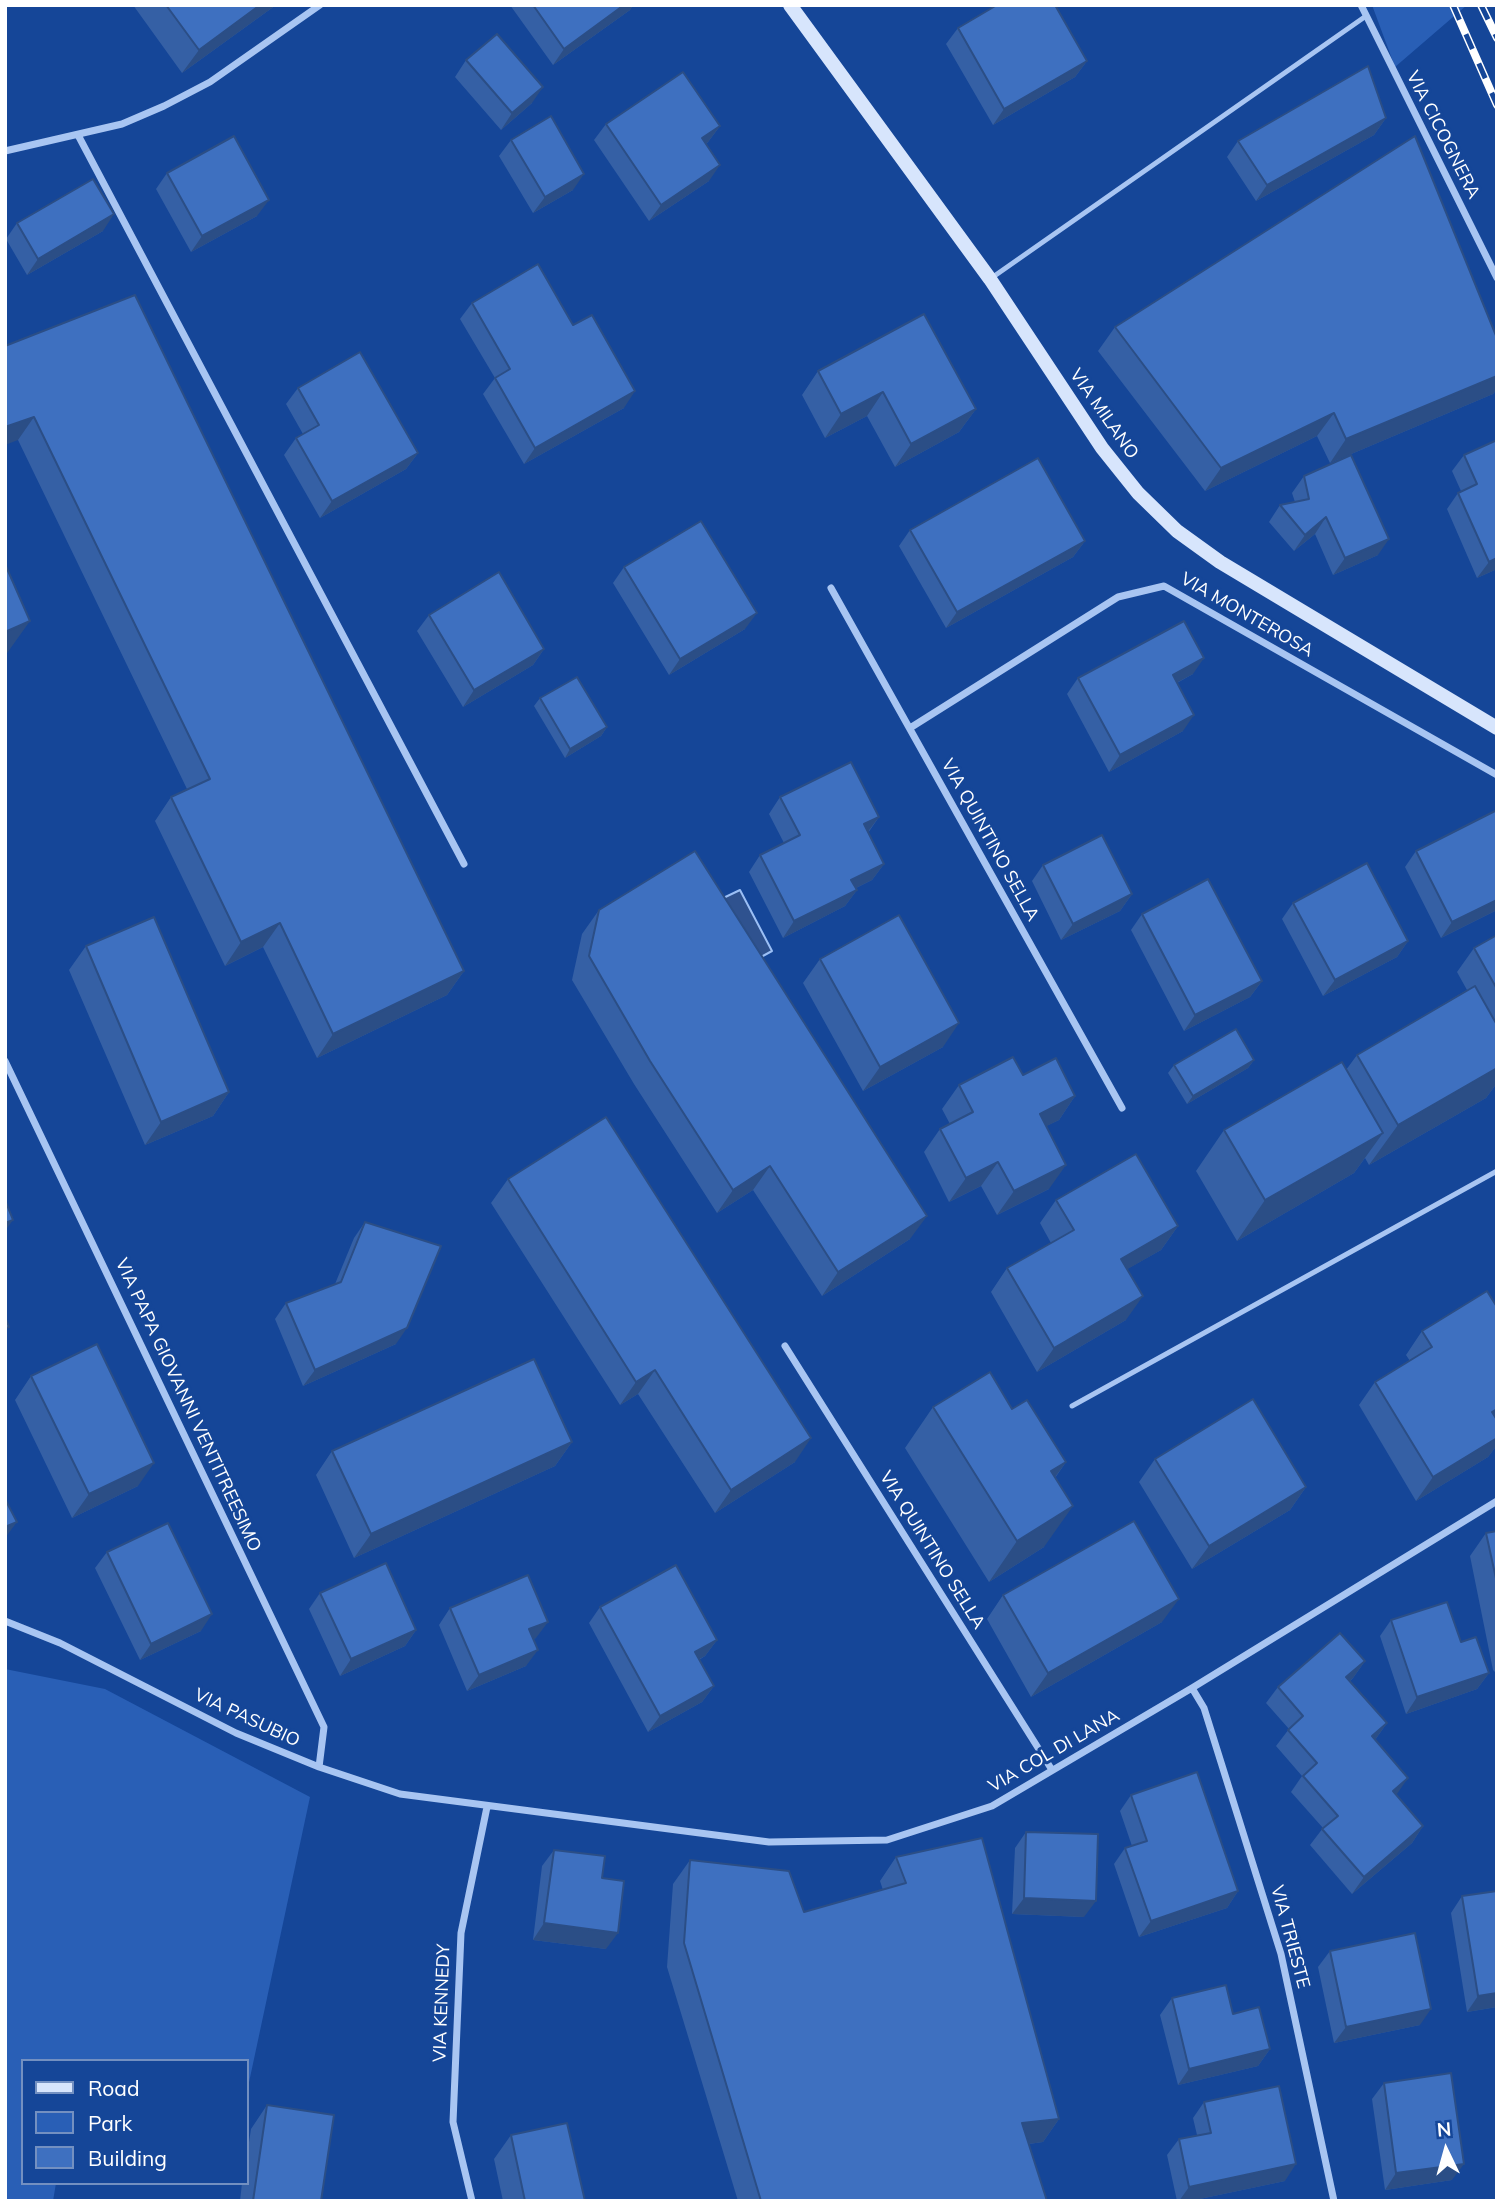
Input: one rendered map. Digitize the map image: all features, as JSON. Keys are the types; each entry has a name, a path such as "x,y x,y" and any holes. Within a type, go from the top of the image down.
{"street":[{"path":"5,151 122,124 164,106 210,82 320,5"},
{"name":"VIA MILANO","path":"790,5 990,279 1101,448 1138,493 1177,531 1220,562 1497,728"},
{"name":"VIA CICOGNERA","path":"1361,5 1497,278"},
{"path":"78,135 464,864"},
{"name":"VIA MONTEROSA","path":"910,728 1118,597 1164,586 1497,775"},
{"name":"VIA QUINTINO SELLA","path":"831,588 1122,1108"},
{"name":"VIA PAPA GIOVANNI VENTITREESIMO","path":"5,1061 324,1727 319,1768"},
{"name":"VIA QUINTINO SELLA","path":"785,1346 1052,1770"},
{"name":"VIA COL DI LANA","path":"487,1807 769,1842 887,1840 992,1805 1192,1688 1497,1502"},
{"name":"VIA PASUBIO","path":"5,1621 60,1643 236,1733 319,1768 401,1794 487,1807"},
{"name":"VIA TRIESTE","path":"1192,1688 1204,1708 1281,1954 1334,2201"},
{"name":"VIA KENNEDY","path":"472,2201 453,2122 461,1933 487,1807"}],"lane":[{"path":"990,279 1366,16"},
{"path":"1072,1406 1497,1171"}],"green space":[{"path":"1372,5 1467,5 1395,67"},
{"path":"5,1669 105,1689 310,1797 248,2087 248,2059 21,2059 21,2185 56,2185 53,2201 5,2201"}],"shaded area":[{"path":"740,890 772,951 750,963 717,901"}],"building":[{"path":"166,5 260,5 199,50"},
{"path":"533,5 624,5 564,49"},
{"path":"997,5 1055,5 1087,61 1004,109 958,28"},
{"path":"497,34 543,87 512,113 466,60"},
{"path":"1368,66 1386,118 1267,185 1238,141"},
{"path":"683,72 720,126 702,138 720,165 661,205 606,124"},
{"path":"551,116 584,174 545,197 511,140"},
{"path":"234,136 269,200 202,236 167,173"},
{"path":"1415,136 1497,338 1497,376 1346,439 1334,413 1221,468 1115,327"},
{"path":"93,179 114,214 38,259 17,223"},
{"path":"538,264 573,325 592,315 635,391 535,448 495,378 510,369 472,303"},
{"path":"135,295 464,971 333,1034 280,923 241,942 171,797 210,779 34,417 5,427 5,346"},
{"path":"924,314 976,409 911,444 883,392 841,414 818,371"},
{"path":"360,352 418,453 332,501 296,438 319,425 298,388"},
{"path":"1497,440 1497,558 1489,562 1458,493 1477,484 1464,455"},
{"path":"1351,455 1389,539 1345,558 1326,517 1305,535 1280,505 1309,499 1304,476"},
{"path":"1038,458 1085,541 957,612 910,530"},
{"path":"701,521 757,613 680,659 624,567"},
{"path":"5,564 30,621 5,632"},
{"path":"499,572 544,649 474,690 429,615"},
{"path":"1184,621 1204,658 1173,675 1194,715 1120,755 1078,678"},
{"path":"577,677 607,727 570,749 540,698"},
{"path":"851,762 879,817 864,824 884,864 851,880 857,890 794,921 760,855 800,835 780,797"},
{"path":"1497,810 1497,900 1452,922 1416,851"},
{"path":"1102,835 1132,894 1073,924 1043,865"},
{"path":"695,851 927,1216 838,1272 770,1166 733,1190 650,1061 589,956 599,910"},
{"path":"1367,863 1408,941 1335,980 1293,903"},
{"path":"1208,879 1262,981 1195,1015 1142,914"},
{"path":"899,915 959,1023 880,1067 820,959"},
{"path":"154,917 229,1092 161,1122 86,946"},
{"path":"1497,935 1497,989 1474,948"},
{"path":"1475,986 1497,1025 1497,1068 1398,1125 1357,1055"},
{"path":"1236,1029 1254,1060 1193,1096 1174,1065"},
{"path":"1013,1057 1023,1075 1056,1058 1075,1096 1040,1114 1066,1165 1014,1191 998,1162 966,1178 940,1129 973,1112 959,1085"},
{"path":"1342,1062 1383,1133 1265,1200 1224,1130"},
{"path":"606,1117 811,1438 731,1490 655,1370 636,1382 508,1179"},
{"path":"1136,1154 1178,1226 1121,1259 1143,1296 1054,1348 1007,1268 1074,1230 1056,1200"},
{"path":"5,1200 13,1220 5,1223"},
{"path":"365,1222 441,1246 407,1328 315,1370 286,1303 341,1282"},
{"path":"1487,1291 1497,1307 1497,1409 1492,1412 1497,1420 1497,1438 1433,1477 1375,1382 1432,1347 1422,1331"},
{"path":"97,1344 154,1463 89,1494 31,1376"},
{"path":"534,1359 572,1442 371,1534 332,1451"},
{"path":"990,1372 1012,1409 1027,1400 1066,1462 1051,1471 1073,1506 1017,1541 933,1407"},
{"path":"1253,1399 1306,1487 1209,1546 1155,1459"},
{"path":"5,1499 17,1522 5,1527"},
{"path":"1134,1521 1179,1599 1048,1673 1003,1595"},
{"path":"168,1523 212,1614 151,1644 107,1552"},
{"path":"1497,1531 1497,1583 1486,1533"},
{"path":"386,1563 416,1630 351,1659 320,1593"},
{"path":"676,1565 717,1640 695,1652 714,1686 660,1716 600,1607"},
{"path":"528,1575 548,1622 529,1629 538,1650 479,1675 450,1608"},
{"path":"1447,1602 1461,1642 1476,1637 1489,1673 1417,1697 1391,1620"},
{"path":"1340,1633 1365,1661 1346,1677 1387,1723 1372,1736 1408,1778 1393,1791 1423,1826 1364,1877 1322,1829 1338,1816 1303,1776 1317,1763 1288,1730 1303,1716 1278,1687"},
{"path":"1197,1772 1238,1891 1151,1921 1125,1848 1147,1841 1131,1795"},
{"path":"1026,1832 1098,1834 1096,1901 1024,1898"},
{"path":"982,1838 1059,2119 1022,2123 1047,2201 761,2201 684,1943 690,1860 789,1871 804,1912 906,1883 896,1857"},
{"path":"554,1850 605,1856 602,1878 624,1881 618,1933 544,1923"},
{"path":"1497,1891 1497,1993 1478,1996 1462,1896"},
{"path":"1415,1933 1431,2009 1346,2027 1330,1951"},
{"path":"1226,1985 1233,2014 1259,2007 1270,2049 1189,2069 1172,1998"},
{"path":"1451,2073 1464,2164 1396,2173 1384,2083"},
{"path":"1279,2086 1296,2164 1189,2187 1179,2139 1211,2133 1204,2102"},
{"path":"267,2105 334,2115 321,2201 253,2201"},
{"path":"567,2123 585,2201 525,2201 511,2135"}],"railway":[{"path":"1453,5 1497,105"},
{"path":"1481,5 1497,38"}]}
